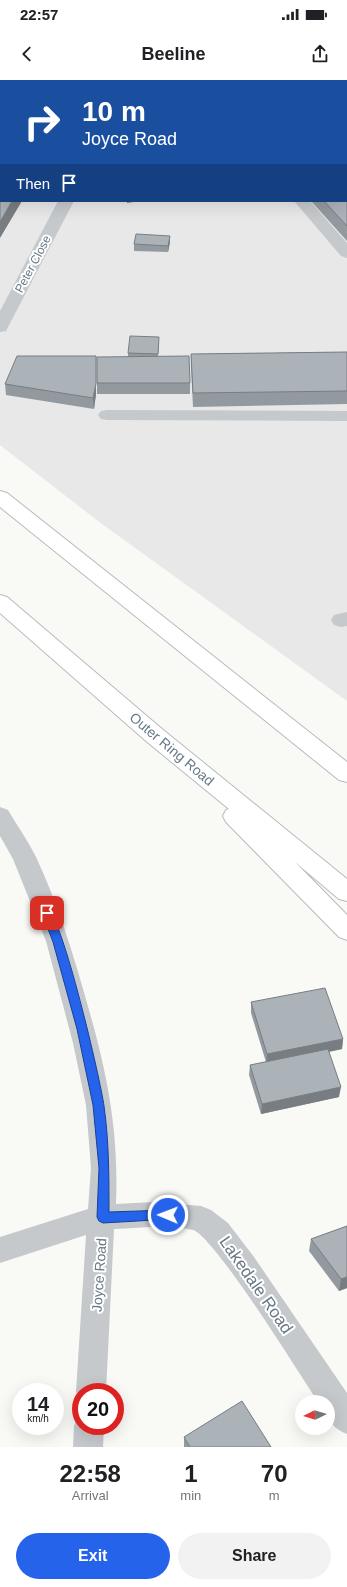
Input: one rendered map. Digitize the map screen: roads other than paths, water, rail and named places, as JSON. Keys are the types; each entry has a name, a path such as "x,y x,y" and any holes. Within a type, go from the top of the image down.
{"highway":[{"path":"0,497 347,774"},
{"name":"Outer Ring Road","path":"0,602 154,736 347,892"},
{"path":"154,736 347,930"}],"street":[{"name":"Peter Close","path":"0,327 65,202"},
{"path":"303,202 347,253"},
{"path":"107,415 347,416"},
{"name":"Joyce Road","path":"0,816 24,857 58,942 86,1043 99,1105 104,1168 103,1217 92,1383"},
{"name":"Lakedale Road","path":"0,1250 103,1217 154,1215 182,1216 201,1219 218,1232 244,1266 347,1418"},
{"path":"88,1447 89,1435"}]}
